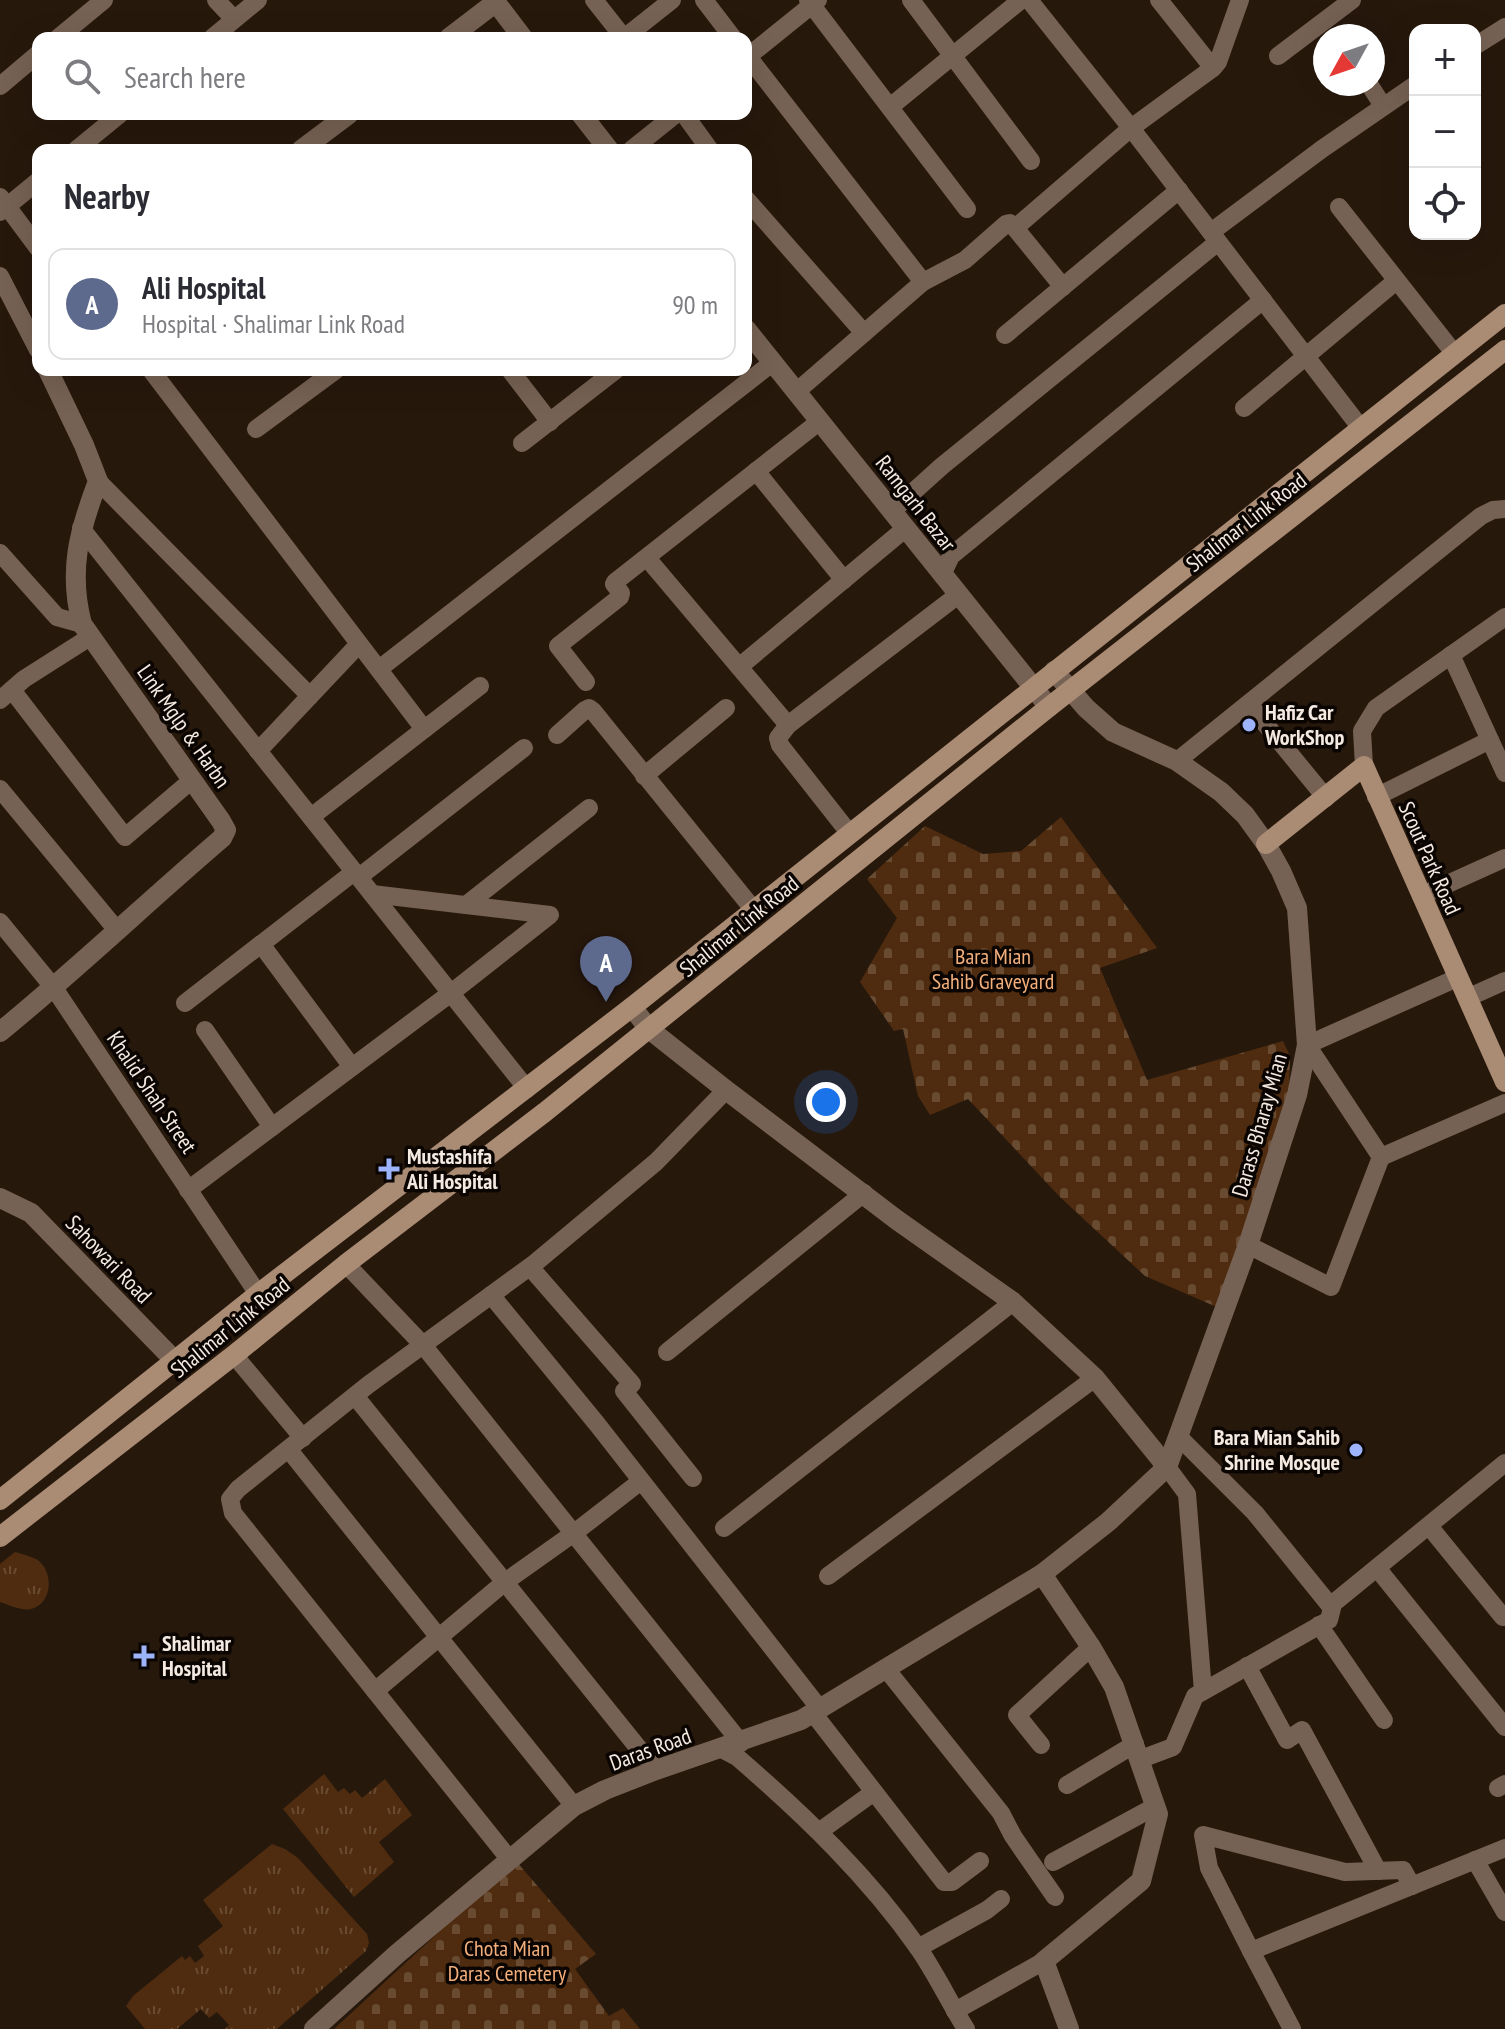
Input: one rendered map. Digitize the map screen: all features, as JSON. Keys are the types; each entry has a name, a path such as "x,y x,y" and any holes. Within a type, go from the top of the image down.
{"main road":[{"name":"Shalimar Link Road","path":"0,1500 258,1294 632,1007 1505,314"},
{"name":"Shalimar Link Road","path":"0,1537 346,1264 545,1112 1070,690 1505,350"},
{"name":"Scout Park Road","path":"1364,766 1503,1076"},
{"path":"1266,844 1364,766"},
{"path":"31,1477 48,1500"}],"street":[{"path":"65,32 104,0"},
{"path":"216,0 234,19"},
{"path":"219,32 258,0"},
{"path":"594,0 619,32"},
{"path":"632,32 672,0"},
{"path":"704,0 728,32"},
{"path":"911,0 1031,161"},
{"path":"890,107 1021,0"},
{"path":"1029,0 1360,427"},
{"path":"1159,0 1213,68"},
{"path":"1015,228 1131,128 1213,68 1218,62 1240,0"},
{"path":"1278,56 1352,0"},
{"path":"456,32 495,1 518,32"},
{"path":"752,52 813,2 967,209"},
{"path":"1481,42 1505,27"},
{"path":"0,86 32,59"},
{"path":"752,62 923,282"},
{"path":"892,511 1214,237 1409,89"},
{"path":"1377,96 1383,106"},
{"path":"83,144 113,120"},
{"path":"309,144 341,120"},
{"path":"586,120 604,144"},
{"path":"638,144 668,120"},
{"path":"688,120 706,144"},
{"path":"32,185 2,205 32,241"},
{"path":"1005,335 1179,190"},
{"path":"752,206 864,333"},
{"path":"1339,207 1454,353"},
{"path":"796,392 923,282 965,260 1006,224 1010,223 1015,228 1063,287"},
{"path":"0,276 32,338"},
{"path":"1244,408 1396,281"},
{"path":"942,575 951,556 1263,300"},
{"name":"Ramgarh Bazar","path":"752,337 1049,707"},
{"path":"379,669 772,363"},
{"path":"51,376 98,481 310,696"},
{"path":"156,376 424,729"},
{"path":"256,429 328,376"},
{"path":"515,376 550,422"},
{"path":"522,443 606,376"},
{"path":"586,682 558,646 620,597 621,593 614,584 820,421"},
{"path":"756,471 844,580"},
{"name":"Link Mglp & Harbn","path":"0,1032 54,988 116,929 222,838 226,830 86,630 75,597 76,560 81,528 98,481"},
{"path":"1177,761 1481,516 1505,509"},
{"path":"81,528 527,1089"},
{"path":"739,667 906,528"},
{"path":"0,553 7,576 57,617 86,630 6,695 125,837 192,780"},
{"path":"647,558 788,725"},
{"path":"850,834 780,745 778,738 788,725 958,595"},
{"path":"1364,766 1362,731 1376,708 1505,617"},
{"path":"258,751 359,644"},
{"path":"1451,655 1505,773"},
{"name":"Darass Bharay Mian","path":"1054,671 1113,732 1177,761 1221,792 1245,815 1266,844 1297,908 1307,1045 1297,1095 1248,1245 1173,1452"},
{"path":"311,817 480,686"},
{"path":"1249,704 1326,798"},
{"path":"557,735 589,708 753,909"},
{"path":"644,776 726,708"},
{"path":"1376,797 1490,740"},
{"path":"185,1003 524,748"},
{"path":"0,789 116,929"},
{"path":"466,905 589,808"},
{"path":"1421,896 1505,858"},
{"path":"188,1190 550,915 372,894"},
{"name":"Khalid Shah Street","path":"0,922 54,988 258,1294"},
{"path":"261,944 352,1067"},
{"path":"1381,1157 1307,1045 1457,978"},
{"path":"1467,998 1505,981"},
{"path":"632,1007 649,1029 726,1090 1013,1302 1173,1452 1255,1513 1330,1606 1329,1620 1195,1696 1173,1747 1138,1751 1067,1785"},
{"path":"205,1030 272,1127"},
{"path":"510,1860 233,1513 230,1499 238,1489 355,1396 530,1267 656,1162 726,1090"},
{"path":"1248,1245 1331,1287 1381,1157 1505,1103"},
{"path":"667,1352 864,1193"},
{"name":"Sahowari Road","path":"2,1201 31,1213 176,1362"},
{"path":"346,1264 423,1345 574,1533 737,1757 820,1831 886,1906 918,1948 966,2029"},
{"path":"530,1267 632,1384 624,1391 693,1478"},
{"path":"491,1295 641,1481 944,1882 952,1882 980,1861"},
{"path":"724,1528 1013,1302"},
{"path":"234,1355 439,1637 574,1806"},
{"path":"828,1576 1095,1378"},
{"path":"355,1396 656,1770"},
{"path":"1173,1452 1187,1494 1203,1691"},
{"name":"Daras Road","path":"314,2029 397,1954 574,1806 656,1770 801,1720 887,1670 1042,1574 1108,1522 1173,1452"},
{"path":"1330,1606 1505,1463"},
{"path":"375,1691 505,1582 641,1481"},
{"path":"1429,1526 1503,1617"},
{"path":"1377,1568 1505,1727"},
{"path":"955,2011 1044,1961 1141,1881 1158,1814 1114,1687 1042,1574"},
{"path":"1319,1625 1384,1720"},
{"path":"1041,1745 1017,1715 1091,1647"},
{"path":"1247,1666 1287,1740 1302,1730 1378,1871"},
{"path":"887,1670 1001,1813 1055,1897"},
{"path":"820,1831 874,1792"},
{"path":"1053,1862 1156,1806"},
{"path":"1292,2029 1209,1868 1203,1835 1345,1872 1403,1870 1412,1886"},
{"path":"1251,1951 1505,1848"},
{"path":"1475,1860 1505,1912"},
{"path":"918,1948 1001,1899"},
{"path":"1044,1961 1063,2026"}],"green space":[{"name":"Bara Mian Sahib Graveyard","path":"1061,817 1157,948 1100,968 1147,1080 1283,1041 1290,1056 1289,1094 1219,1308 1145,1276 1060,1197 968,1099 930,1115 918,1096 903,1029 894,1031 860,982 897,918 867,879 925,826 983,854 1021,851"},
{"path":"15,1552 37,1560 47,1573 47,1595 31,1609 0,1602 0,1564"},
{"path":"324,1774 338,1792 344,1788 350,1794 355,1790 362,1798 385,1779 412,1815 379,1842 394,1862 354,1897 283,1809"},
{"path":"272,1844 298,1858 367,1934 369,1943 366,1951 277,2029 225,2029 229,2025 217,2012 209,2018 201,2009 177,2029 145,2029 126,2006 133,1996 182,1956 185,1960 190,1956 195,1963 204,1956 198,1946 223,1926 203,1900"},
{"name":"Chota Mian Daras Cemetery","path":"516,1861 596,1954 575,1969 609,2016 623,2008 640,2029 334,2029"}],"place":[{"name":"Hafiz Car WorkShop","path":"1249,725"},
{"name":"Ali Hospital","path":"606,1002"},
{"name":"Mustashifa Ali Hospital","path":"389,1169"},
{"name":"Bara Mian Sahib Shrine Mosque","path":"1356,1450"},
{"name":"Shalimar Hospital","path":"144,1656"}]}
